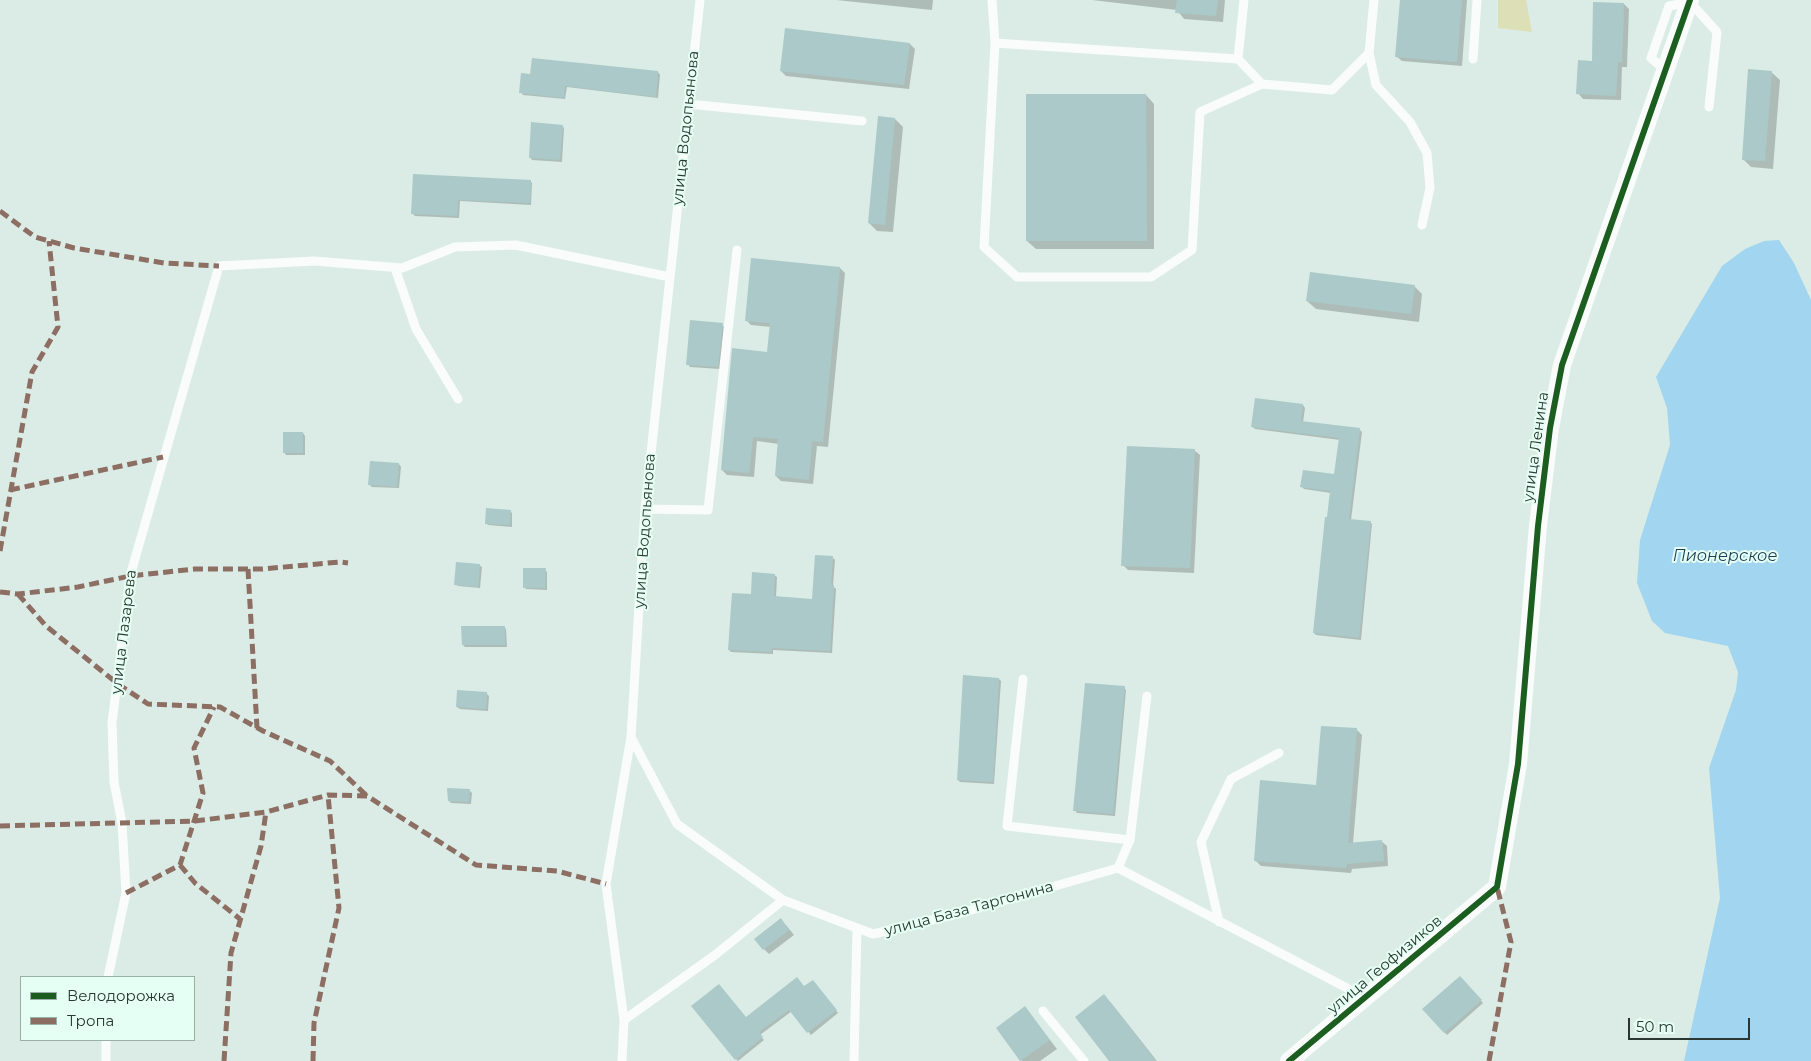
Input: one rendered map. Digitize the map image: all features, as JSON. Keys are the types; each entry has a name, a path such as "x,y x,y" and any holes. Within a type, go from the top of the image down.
{"street":[{"name":"улица Ленина","path":"1497,887 1518,764 1538,526 1550,428 1562,365 1690,1"},
{"name":"улица Геофизиков","path":"1289,1061 1497,887"}],"lane":[{"name":"улица Водопьянова","path":"622,1061 624,1020 606,884 631,738 645,509 700,0"},
{"path":"992,0 994,43 984,247 1017,277 1151,277 1192,250 1200,112 1262,84 1332,90 1369,53"},
{"path":"1238,60 1244,0"},
{"path":"1374,0 1369,53 1376,85 1410,122 1427,153 1430,188 1422,224"},
{"path":"1473,59 1477,0"},
{"path":"1690,1 1717,32 1709,107"},
{"path":"994,43 1238,60 1262,84"},
{"path":"688,104 862,120"},
{"path":"458,400 416,329 395,268 402,268 455,247 516,245 670,277"},
{"path":"645,509 708,510 737,250"},
{"name":"улица Лазарева","path":"108,976 126,892 122,823 114,782 112,723 130,576 219,266 314,261 395,268"},
{"path":"1023,679 1007,826 1130,840"},
{"path":"1147,696 1130,840 1118,868 1366,998"},
{"name":"улица База Таргонина","path":"631,738 677,824 783,900 873,934 961,914 1118,868"},
{"path":"1219,922 1201,842 1231,779 1279,753"},
{"path":"624,1020 715,955 783,900"},
{"path":"854,1061 857,928"},
{"path":"1043,1011 1084,1061"},
{"path":"106,1041 106,1061"}],"green space":[{"path":"1498,0 1526,0 1532,32 1498,28"}],"water":[{"name":"Пионерское","path":"1779,240 1794,263 1811,300 1811,1061 1684,1061 1720,898 1709,768 1736,690 1738,672 1728,646 1665,633 1652,621 1637,583 1640,540 1670,445 1667,408 1656,377 1722,266 1745,249 1764,241"}],"building":[{"path":"1177,0 1218,0 1216,16 1175,13"},
{"path":"1400,0 1462,0 1457,62 1395,57"},
{"path":"1593,2 1624,3 1622,63 1618,62 1616,96 1576,94 1578,60 1592,61"},
{"path":"785,28 910,43 904,85 780,71"},
{"path":"532,58 658,71 656,97 565,86 564,98 519,93 521,73 530,74"},
{"path":"1748,69 1772,71 1765,161 1742,160"},
{"path":"1026,94 1146,94 1147,241 1026,241"},
{"path":"878,116 895,118 885,225 868,223"},
{"path":"531,122 563,125 560,160 529,158"},
{"path":"413,174 531,180 530,203 458,200 457,216 411,214"},
{"path":"751,258 840,267 823,442 812,441 809,480 775,476 778,439 753,437 749,473 721,470 732,348 767,352 770,323 745,321"},
{"path":"1310,272 1415,285 1411,314 1306,301"},
{"path":"690,320 723,323 718,367 686,365"},
{"path":"1255,398 1303,404 1301,421 1360,428 1349,519 1371,521 1359,638 1313,633 1325,517 1327,517 1330,491 1300,487 1303,470 1334,474 1339,438 1251,427"},
{"path":"283,432 303,432 303,453 283,453"},
{"path":"1127,446 1195,449 1190,568 1121,566"},
{"path":"370,461 399,463 397,487 368,485"},
{"path":"486,508 511,510 510,525 485,524"},
{"path":"815,555 833,556 831,585 834,585 830,651 772,648 771,652 728,650 732,593 751,594 752,572 775,574 774,596 812,599"},
{"path":"456,562 480,564 478,587 454,585"},
{"path":"523,568 546,568 545,588 523,588"},
{"path":"461,626 505,626 505,645 462,645"},
{"path":"963,675 999,678 993,782 957,780"},
{"path":"1085,683 1125,686 1113,814 1073,811"},
{"path":"457,690 487,692 486,709 456,707"},
{"path":"1321,726 1357,728 1348,843 1382,840 1384,861 1347,864 1346,868 1254,861 1260,780 1316,785"},
{"path":"447,788 470,789 469,802 448,801"},
{"path":"781,918 789,930 763,950 754,939"},
{"path":"1460,976 1482,1000 1444,1033 1422,1009"},
{"path":"797,977 804,986 813,980 837,1010 807,1033 789,1010 759,1032 763,1037 735,1060 691,1006 719,984 746,1017"},
{"path":"1104,994 1156,1061 1109,1061 1075,1017"},
{"path":"1025,1006 1050,1040 1020,1061 996,1028"}],"marked path":[{"path":"0,211 35,237 74,248 164,263 219,266"},
{"path":"0,551 32,372 58,327 49,241"},
{"path":"10,490 163,457"},
{"path":"0,592 18,594 78,587 130,576 195,569 262,569 340,562 348,563"},
{"path":"248,569 257,728"},
{"path":"18,594 46,626 118,684 148,704 220,707 263,731 330,761 367,796"},
{"path":"126,893 180,865 203,793 194,748 214,707"},
{"path":"0,826 195,821 266,812 328,795 367,796 476,865 557,871 606,884"},
{"path":"313,1061 314,1023 339,908 328,795"},
{"path":"224,1061 231,953 261,846 266,812"},
{"path":"180,865 195,883 240,919"},
{"path":"1489,1061 1511,942 1497,887"}],"cycle path":[{"path":"1289,1061 1497,887 1518,764 1538,526 1550,428 1562,365 1690,0"}]}
